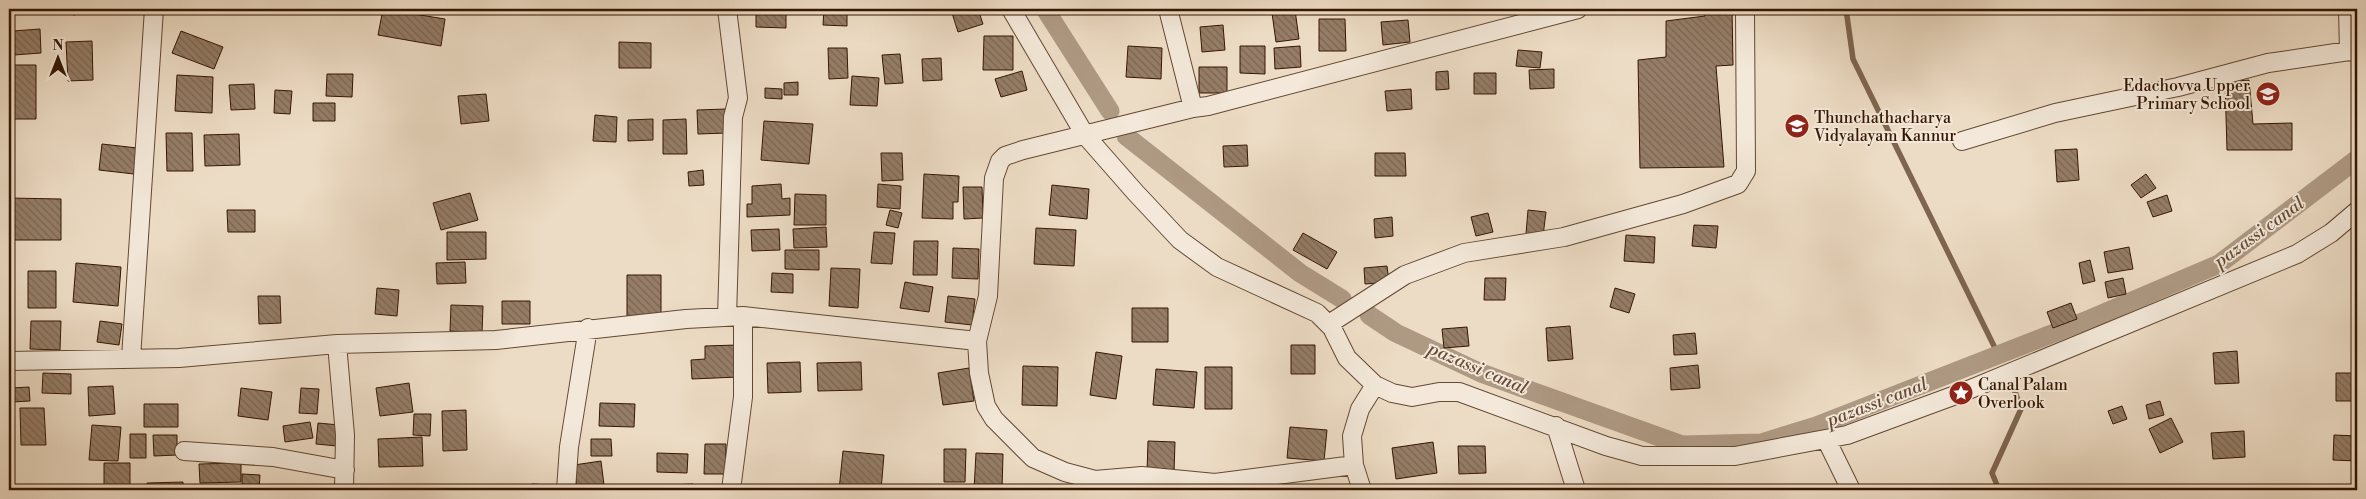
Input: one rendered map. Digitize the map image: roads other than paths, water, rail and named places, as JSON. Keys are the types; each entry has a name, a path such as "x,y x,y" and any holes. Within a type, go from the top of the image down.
{"street":[{"path":"131,358 154,9"},
{"path":"727,9 738,98 733,117 735,317 743,397 732,490"},
{"path":"1011,9 1085,135 1134,192 1180,240 1217,267 1317,313 1329,324 1341,343 1347,358 1374,385 1392,393 1412,397 1438,392 1459,392 1556,426 1606,446 1642,456 1734,456 1848,435 1961,393 2297,254 2331,233 2357,212"},
{"path":"1168,9 1193,108"},
{"path":"1354,465 1191,485 1142,476 1095,480 1066,472 1033,458 994,419 986,406 979,373 978,341 988,296 990,230 996,169 1000,161 1011,154 1193,108 1208,106 1578,9"},
{"path":"1329,324 1405,275 1464,253 1564,237 1683,204 1738,184 1746,171 1745,9"},
{"path":"1962,141 2056,113 2178,87 2268,63 2353,52 2348,9"},
{"path":"9,361 179,358 337,344 496,340 588,328 735,317 978,341"},
{"path":"566,490 569,447 588,328"},
{"path":"337,344 346,435 344,490"},
{"path":"1362,490 1354,465 1352,436 1360,409 1374,385"},
{"path":"1556,426 1576,490"},
{"path":"1826,439 1851,490"},
{"path":"184,451 274,457 345,470"}],"waterway":[{"name":"pazassi canal","path":"1045,9 1110,111"},
{"path":"1846,9 1853,59 1994,346"},
{"name":"pazassi canal","path":"1126,136 1300,273 1342,299"},
{"name":"pazassi canal","path":"1369,315 1396,333 1481,373 1682,445 1761,443 1816,426 2090,319 2219,264 2357,159"},
{"path":"1999,490 1992,473 2021,409 2013,386"}],"place":[{"name":"Edachovva Upper Primary School","path":"2268,94"},
{"name":"Thunchathacharya Vidyalayam Kannur","path":"1797,126"},
{"name":"Canal Palam Overlook","path":"1961,393"}]}
